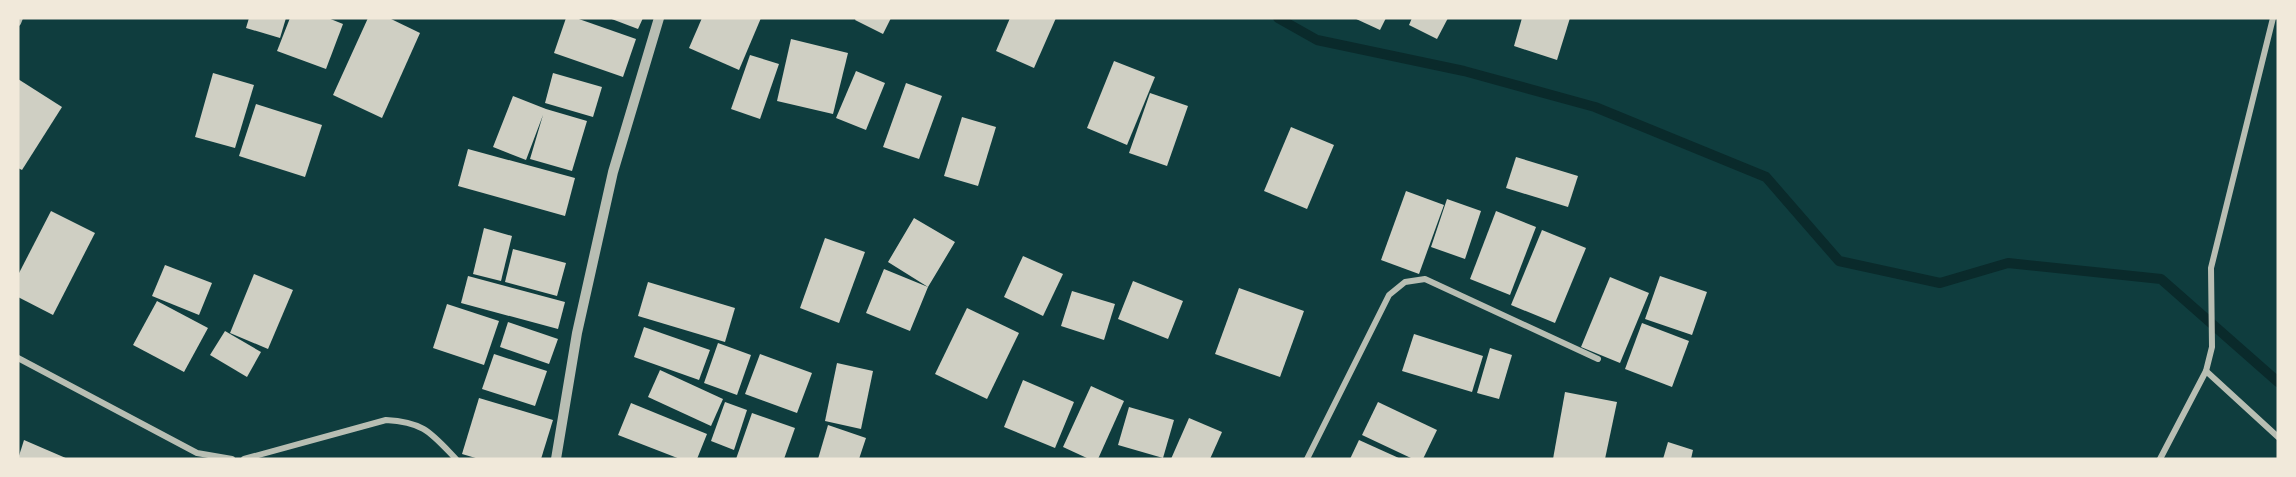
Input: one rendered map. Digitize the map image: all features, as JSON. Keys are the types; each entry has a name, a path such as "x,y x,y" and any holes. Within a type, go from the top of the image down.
{"street":[{"path":"18,23 20,18"},
{"path":"556,459 577,333 613,172 659,18"},
{"path":"2160,459 2206,371 2212,346 2211,268 2273,18"},
{"path":"1307,459 1389,295 1405,282 1425,279 1598,359"},
{"path":"18,358 197,453 220,459 232,459"},
{"path":"2206,371 2278,437"},
{"path":"244,459 386,420 418,425 434,436 456,459"}],"building":[{"path":"249,18 286,18 280,38 246,28"},
{"path":"290,18 328,18 343,24 326,69 277,51"},
{"path":"368,18 389,18 420,33 382,118 333,95"},
{"path":"566,18 576,18 636,39 623,77 554,53"},
{"path":"609,18 643,18 638,29"},
{"path":"702,18 761,18 739,70 689,48"},
{"path":"856,18 891,18 883,34 855,20"},
{"path":"1010,18 1056,18 1034,68 996,51"},
{"path":"1354,18 1386,18 1380,30"},
{"path":"1412,18 1448,18 1437,39 1409,25"},
{"path":"1522,18 1570,18 1557,60 1514,46"},
{"path":"791,39 848,53 833,114 777,101"},
{"path":"750,55 779,64 760,119 731,109"},
{"path":"1114,61 1155,77 1127,145 1087,128"},
{"path":"856,71 885,83 866,130 836,118"},
{"path":"213,73 254,85 235,148 195,137"},
{"path":"553,73 602,87 593,117 545,103"},
{"path":"18,79 62,107 22,170 18,168"},
{"path":"906,83 942,96 919,159 883,147"},
{"path":"1150,93 1188,106 1167,166 1129,153"},
{"path":"513,96 587,121 572,171 530,159 543,115 526,160 493,147"},
{"path":"256,104 322,125 305,177 239,156"},
{"path":"962,117 996,127 978,186 944,176"},
{"path":"1291,127 1334,145 1307,209 1264,191"},
{"path":"468,149 575,178 565,216 458,186"},
{"path":"1516,157 1578,176 1568,207 1506,188"},
{"path":"1406,191 1444,205 1419,274 1381,260"},
{"path":"1447,199 1481,211 1465,259 1431,247"},
{"path":"51,211 95,233 53,315 18,297 18,275"},
{"path":"1496,211 1536,227 1510,295 1470,279"},
{"path":"914,218 955,242 928,287 888,262"},
{"path":"484,228 512,236 501,281 473,274"},
{"path":"1542,230 1586,248 1555,323 1511,305"},
{"path":"825,238 865,252 839,323 800,308"},
{"path":"513,249 566,263 557,296 505,282"},
{"path":"1023,256 1063,274 1043,316 1004,297"},
{"path":"165,265 212,283 199,315 152,296"},
{"path":"884,269 928,287 910,331 866,313"},
{"path":"254,274 293,290 268,349 230,333"},
{"path":"468,276 565,302 558,329 461,303"},
{"path":"1660,276 1707,292 1692,335 1645,319"},
{"path":"1610,277 1649,293 1620,363 1581,347"},
{"path":"1133,281 1183,301 1168,339 1118,319"},
{"path":"648,282 735,308 725,342 638,316"},
{"path":"1239,288 1304,311 1280,377 1215,354"},
{"path":"1072,291 1115,304 1104,340 1061,326"},
{"path":"157,301 208,328 184,372 133,345"},
{"path":"447,304 499,321 484,365 433,348"},
{"path":"967,308 1019,333 987,399 935,374"},
{"path":"508,322 558,339 549,364 500,347"},
{"path":"1642,323 1689,341 1672,387 1625,369"},
{"path":"644,327 710,350 699,380 634,357"},
{"path":"225,331 261,352 247,377 210,355"},
{"path":"1414,334 1483,356 1472,392 1402,371"},
{"path":"718,343 751,355 737,395 704,383"},
{"path":"1490,348 1512,355 1499,399 1477,393"},
{"path":"494,354 547,371 535,406 482,389"},
{"path":"760,354 812,373 797,413 745,394"},
{"path":"837,363 873,371 861,429 825,421"},
{"path":"660,370 723,399 711,426 648,397"},
{"path":"1023,380 1074,402 1055,448 1004,427"},
{"path":"1091,386 1124,401 1098,459 1089,459 1063,447"},
{"path":"1565,392 1617,402 1605,459 1553,459"},
{"path":"479,398 553,420 541,459 479,459 462,454"},
{"path":"725,402 747,410 734,450 711,441"},
{"path":"1378,402 1437,430 1423,459 1413,459 1362,435"},
{"path":"631,403 707,434 697,459 680,459 618,435"},
{"path":"1129,407 1174,420 1163,458 1118,445"},
{"path":"752,413 795,428 784,459 736,459"},
{"path":"1189,418 1222,432 1210,459 1171,459"},
{"path":"828,425 866,438 859,459 818,459"},
{"path":"24,440 68,459 18,459"},
{"path":"1359,440 1401,459 1350,459"},
{"path":"1668,442 1693,450 1691,459 1663,459"}],"waterway":[{"path":"1278,18 1317,40 1464,71 1595,107 1766,177 1839,261 1940,283 2008,263 2161,279 2278,382"}]}
